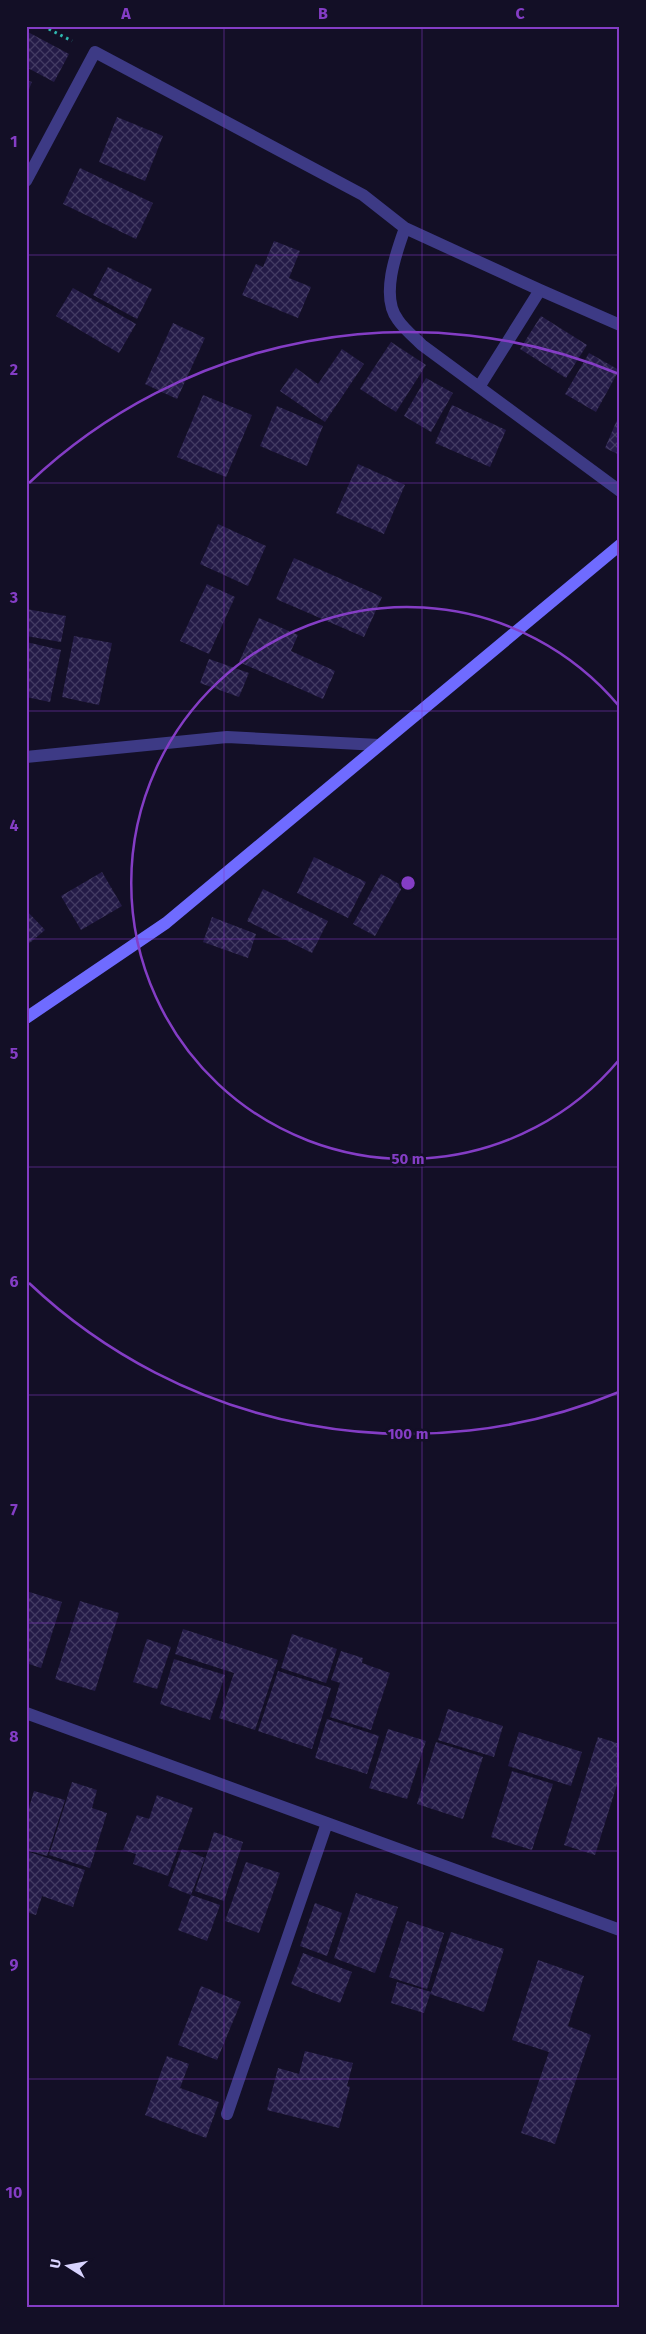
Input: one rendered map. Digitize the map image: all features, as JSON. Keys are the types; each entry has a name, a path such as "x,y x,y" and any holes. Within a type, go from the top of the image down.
{"street":[{"path":"26,181 95,52 363,195 405,228 620,325"},
{"path":"405,228 394,260 390,300 397,320 422,345 620,490"},
{"path":"479,387 540,290"},
{"path":"26,1018 166,923 620,545"},
{"path":"26,757 228,736 379,745"},
{"path":"26,1713 620,1930"},
{"path":"227,2114 327,1823"}],"path":[{"path":"43,26 95,52"}],"building":[{"path":"26,31 69,54 54,82 26,67"},
{"path":"26,80 32,82 26,96"},
{"path":"117,117 163,136 145,181 99,162"},
{"path":"80,168 153,203 136,239 63,204"},
{"path":"274,241 300,251 289,278 311,287 298,318 242,295 256,264 263,267"},
{"path":"108,267 152,289 137,319 93,295"},
{"path":"73,288 136,324 119,353 56,316"},
{"path":"541,316 587,345 566,378 520,349"},
{"path":"173,323 205,338 177,399 145,384"},
{"path":"391,342 426,365 396,412 360,389"},
{"path":"342,349 364,364 325,422 280,391 296,368 318,384"},
{"path":"589,353 619,370 596,412 565,394"},
{"path":"426,378 453,393 431,432 404,416"},
{"path":"203,395 252,415 226,477 177,457"},
{"path":"452,405 506,430 490,467 435,443"},
{"path":"277,406 323,426 307,466 260,446"},
{"path":"620,413 620,455 605,448"},
{"path":"358,464 405,485 384,534 336,513"},
{"path":"218,524 266,546 248,586 200,564"},
{"path":"294,558 382,597 364,637 276,599"},
{"path":"207,584 235,597 209,654 180,641"},
{"path":"26,609 66,616 61,642 26,636"},
{"path":"259,618 298,635 291,651 335,671 323,699 239,662"},
{"path":"74,636 112,643 99,705 62,697"},
{"path":"26,642 61,650 50,702 26,697"},
{"path":"209,659 249,673 239,697 200,683"},
{"path":"314,857 366,882 348,918 297,893"},
{"path":"102,872 122,906 81,930 61,896"},
{"path":"381,874 403,886 375,936 353,924"},
{"path":"263,889 328,921 312,953 247,921"},
{"path":"26,910 45,930 26,946"},
{"path":"212,917 256,934 248,958 203,942"},
{"path":"26,1591 62,1602 41,1668 26,1663"},
{"path":"80,1601 119,1613 95,1691 55,1679"},
{"path":"183,1629 278,1660 255,1730 219,1718 234,1673 175,1654"},
{"path":"292,1634 337,1649 326,1683 281,1668"},
{"path":"147,1639 171,1647 157,1689 133,1682"},
{"path":"341,1651 363,1658 362,1663 390,1673 371,1730 330,1717 340,1683 331,1680"},
{"path":"174,1659 225,1675 210,1720 160,1704"},
{"path":"278,1671 331,1688 312,1749 258,1731"},
{"path":"448,1709 503,1726 494,1757 438,1740"},
{"path":"327,1719 379,1736 367,1774 315,1758"},
{"path":"388,1729 426,1741 407,1799 369,1788"},
{"path":"519,1732 582,1752 571,1786 508,1766"},
{"path":"598,1737 620,1744 620,1775 595,1855 564,1845"},
{"path":"436,1742 483,1757 463,1819 417,1804"},
{"path":"512,1771 553,1784 532,1850 491,1837"},
{"path":"72,1782 97,1790 92,1808 107,1813 90,1868 49,1855"},
{"path":"34,1791 65,1800 47,1856 26,1850 26,1810 28,1811"},
{"path":"157,1795 193,1808 168,1876 133,1864 136,1854 123,1850 137,1815 149,1819"},
{"path":"214,1832 243,1842 224,1901 195,1891"},
{"path":"182,1849 205,1858 191,1895 168,1886"},
{"path":"26,1851 85,1870 73,1907 42,1896 36,1915 26,1912"},
{"path":"246,1862 280,1873 259,1933 225,1921"},
{"path":"356,1893 398,1907 375,1973 334,1958"},
{"path":"191,1895 220,1905 207,1941 178,1930"},
{"path":"315,1903 342,1913 327,1956 300,1946"},
{"path":"407,1921 444,1933 427,1989 389,1977"},
{"path":"451,1932 504,1949 484,2012 430,1994 424,2013 391,2003 397,1982 431,1992"},
{"path":"303,1953 352,1972 340,2003 291,1984"},
{"path":"538,1960 584,1976 568,2026 591,2035 555,2144 521,2133 549,2052 512,2040"},
{"path":"201,1986 241,2002 217,2060 178,2045"},
{"path":"305,2051 353,2063 347,2086 350,2087 339,2128 267,2110 278,2068 299,2074"},
{"path":"167,2056 189,2064 180,2088 219,2102 206,2138 145,2115"}]}
